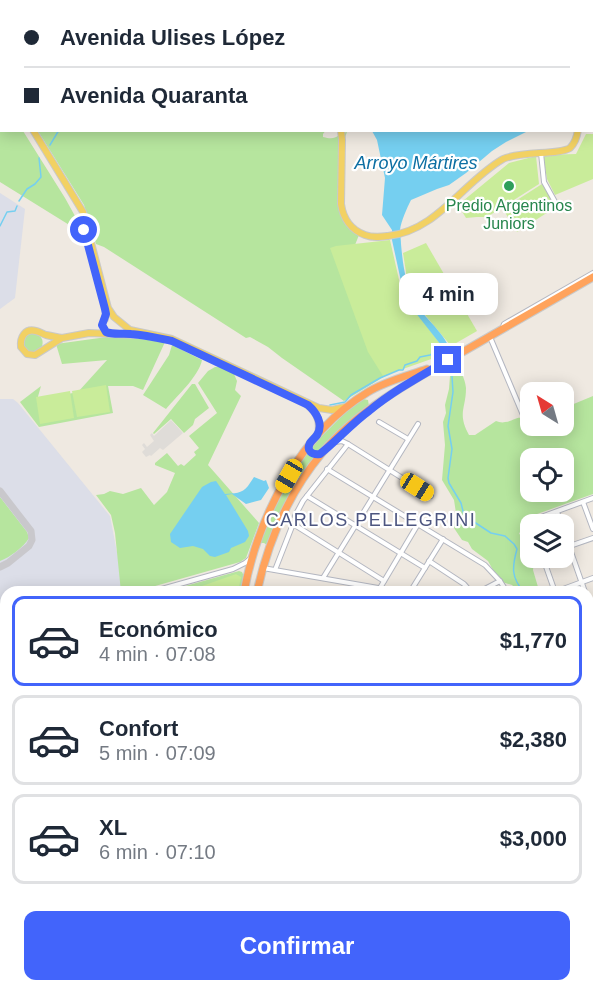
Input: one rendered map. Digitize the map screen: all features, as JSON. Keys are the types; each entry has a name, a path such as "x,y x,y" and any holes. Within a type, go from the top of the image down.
{"highway":[{"path":"310,443 309,450 312,454 317,455 369,410 402,387 593,277"},
{"path":"245,586 262,527 277,496 310,443 331,420 360,397 389,381 444,362"},
{"path":"360,397 370,398 373,403 369,410"},
{"path":"258,586 276,529 292,495 323,451"},
{"path":"254,551 258,545 262,544 267,547 268,551"},
{"path":"248,574 254,578 262,570"}],"main road":[{"path":"32,132 83,212 108,308 119,327 111,333"},
{"path":"32,132 80,214 105,309 103,328 111,333"},
{"path":"341,132 341,204 344,216 350,226 361,234 377,238 401,235 419,227 498,162 516,154 566,150 575,142 578,133"},
{"path":"89,333 99,328 109,317 116,319 130,330 172,339 319,408 328,411 338,410 351,404"},
{"path":"62,338 32,330 21,338 21,347 24,352 32,355 38,354 62,338 89,333 150,336 172,341 308,405 318,419 320,428 317,436"},
{"path":"40,332 45,341 43,350"}],"street":[{"path":"541,152 544,182 559,209"},
{"path":"490,336 520,408"},
{"path":"379,422 408,439"},
{"path":"323,578 418,424"},
{"path":"347,428 348,444"},
{"path":"331,444 342,441 348,444 431,496"},
{"path":"295,516 303,501 348,444"},
{"path":"327,469 485,565 503,586"},
{"path":"307,496 425,568"},
{"path":"551,514 593,498"},
{"path":"583,502 593,529"},
{"path":"275,570 293,524 384,581"},
{"path":"381,586 418,524"},
{"path":"574,545 593,538"},
{"path":"414,586 443,539"},
{"path":"172,586 233,569 245,563 254,551"},
{"path":"429,561 466,585"},
{"path":"574,564 583,586"},
{"path":"547,568 553,586"},
{"path":"233,569 241,569 248,574"},
{"path":"262,570 275,570 369,586"},
{"path":"571,586 593,578"},
{"path":"490,586 500,581"}],"shaded area":[{"path":"0,193 25,209 15,298 0,309"},
{"path":"0,399 13,399 110,516 123,586 0,586"},
{"path":"171,420 183,433 163,450 160,448 151,456 146,457 142,452 145,449 142,445 144,443 147,447 154,441 150,435 152,433 154,436"}],"green space":[{"path":"0,132 24,132 65,198 75,216 79,231 0,182"},
{"path":"39,132 324,132 323,137 334,138 347,132 344,140 343,207 359,235 355,245 390,373 344,401 268,347 250,337 246,338 96,244 84,205"},
{"path":"586,134 593,134 593,179 555,195 547,179 543,155 576,154"},
{"name":"Predio Argentinos Juniors","path":"536,156 539,184 487,217 466,218 458,205 509,163"},
{"path":"542,184 556,207 517,232 503,209"},
{"path":"390,240 402,293 444,349 437,357 383,376 368,352 330,248"},
{"path":"426,243 477,331 451,346 415,303 408,285 403,253"},
{"path":"29,332 42,338 42,347 38,352 25,351 22,340"},
{"path":"114,336 165,342 143,390 133,386 108,386 113,413 39,427 20,402 41,386 37,400 78,392 107,360 62,364 56,344"},
{"path":"172,345 202,360 192,379 166,409 143,395 169,355"},
{"path":"455,362 466,388 463,421 469,435 475,435 496,421 503,422 520,418 520,436 574,436 574,404 593,396 593,494 574,501 574,448 520,448 520,502 571,502 537,514 520,514 520,568 533,568 538,586 513,586 499,581 488,561 472,549 468,542 462,540 454,528 456,513 454,500 442,480 445,405 451,363"},
{"path":"220,367 234,374 237,381 235,390 241,396 208,465 259,523 246,558 240,562 155,586 120,586 111,515 96,495 110,491 123,494 141,488 154,505 167,492 175,473 155,463 167,453 178,466 181,464 184,466 196,455 194,452 199,448 189,436 217,413 198,383 208,371"},
{"path":"192,384 195,384 209,408 195,419 193,425 184,433 171,419 154,434 153,433"},
{"path":"106,385 110,412 77,417 72,391"},
{"path":"70,391 74,418 40,424 36,397"},
{"path":"363,399 368,400 369,406 318,453 314,452 312,446 354,404"},
{"path":"309,451 316,456 267,545 260,543 268,518 280,494"},
{"path":"0,497 27,532 29,538 16,552 0,561"},
{"path":"239,571 244,576 242,586 185,586"},
{"path":"236,574 241,577 239,586 202,586"}],"water":[{"name":"Arroyo Mártires","path":"373,132 526,132 492,151 449,185 411,200 403,219 400,234 408,287 415,303 447,343 451,355 415,312 404,295 392,240 392,230 382,215 385,178 377,140"},
{"path":"254,477 266,480 269,488 261,500 246,504 232,494 226,495 248,531 249,536 245,542 215,557 210,556 203,549 193,546 180,548 171,542 170,534 202,487 216,481 225,494 238,493 246,489"}],"waterway":[{"path":"50,145 58,132"},
{"path":"19,201 27,189 41,177 39,158"},
{"path":"0,226 7,212 15,211 17,206"},
{"path":"330,405 345,402 351,395 380,378 403,370 405,365 441,349 442,344"},
{"name":"Arroyo Mártires","path":"451,361 453,392 448,426 452,449 449,483 461,503 464,515 491,533 505,536 514,544 517,549 514,561 515,577 519,586"}],"taxiway":[{"path":"0,491 31,531 32,540 29,546 0,567"}],"place":[{"name":"Predio Argentinos Juniors","path":"509,186"}],"district":[{"name":"CARLOS PELLEGRINI","path":"371,520"}],"route":[{"path":"84,230 105,309 106,314 102,325 106,332 150,336 172,341 308,405 316,415 320,428 309,448 310,452 315,455 320,454 347,428 394,392 448,360"}]}
